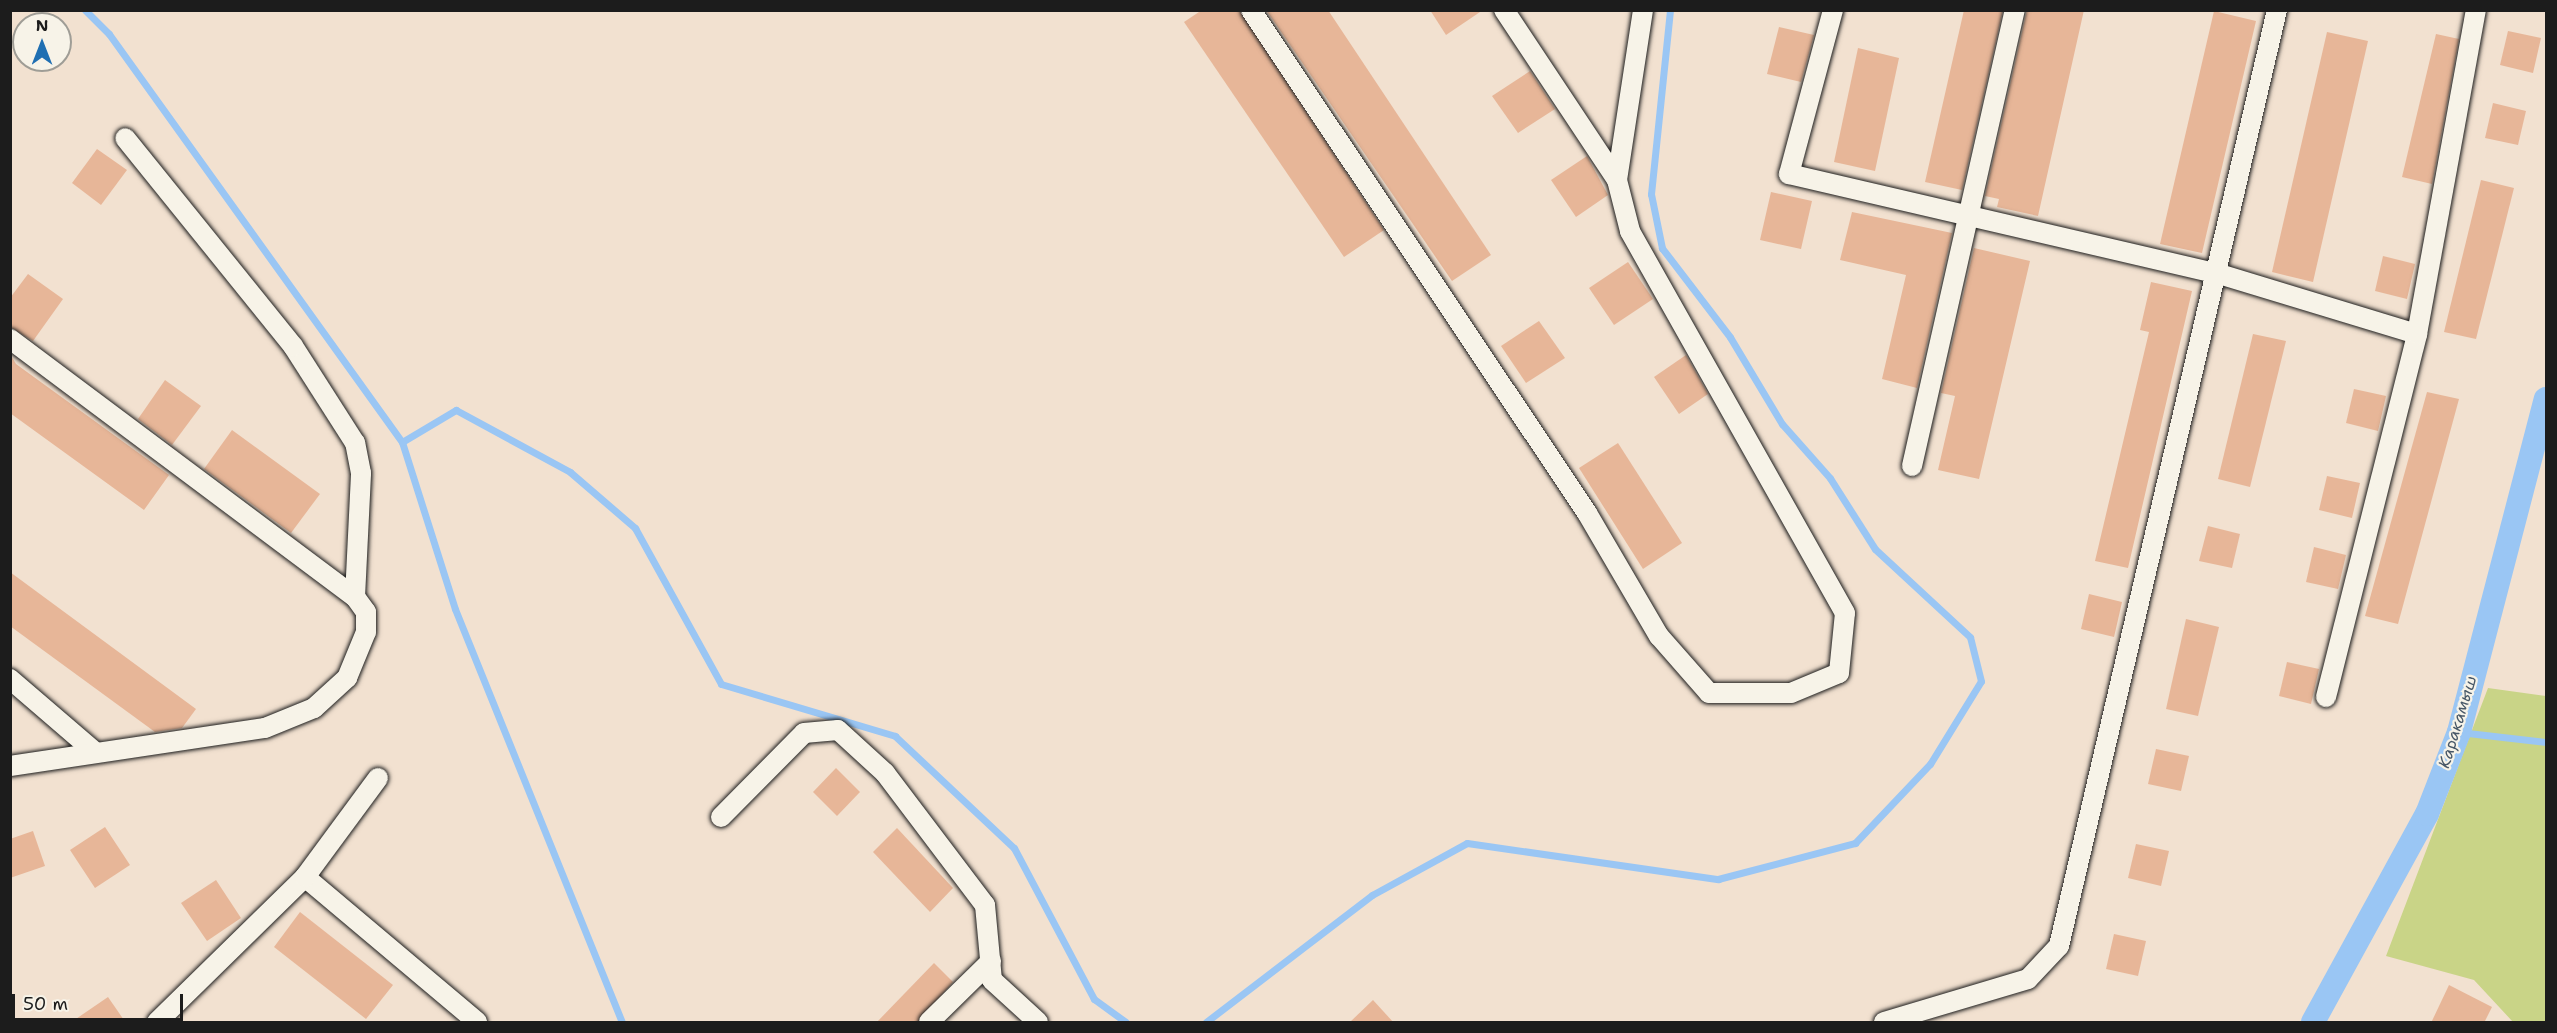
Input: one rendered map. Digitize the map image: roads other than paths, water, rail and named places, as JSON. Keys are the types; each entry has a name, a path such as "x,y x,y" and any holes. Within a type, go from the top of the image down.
{"street":[{"path":"1251,10 1587,513 1659,636 1709,693 1791,693 1839,673 1845,614 1630,231 1617,180 1504,10"},
{"path":"1617,180 1644,10"},
{"path":"1833,10 1789,174 2216,273 2417,334"},
{"path":"1912,466 2015,10"},
{"path":"1884,1023 2028,979 2059,946 2277,10"},
{"path":"2326,697 2417,334 2476,10"},
{"path":"125,138 293,346 355,443 362,473 355,597"},
{"path":"10,339 355,597 366,612 366,632 347,678 314,708 265,728 10,766"},
{"path":"10,679 96,753"},
{"path":"721,817 804,733 838,730 885,773 985,905 992,980 1038,1023"},
{"path":"157,1023 305,877 378,778"},
{"path":"305,877 477,1023"},
{"path":"929,1023 991,961"}],"waterway":[{"path":"85,10 109,34 402,442 455,609 622,1022"},
{"path":"1206,1022 1372,895 1467,843 1718,879 1855,843 1930,764 1981,681 1970,637 1875,549 1830,478 1782,424 1730,337 1662,248 1651,194 1670,10"},
{"name":"Каракамыш","path":"2313,1022 2427,814 2459,732 2546,399"},
{"path":"402,442 456,410 570,472 635,528 721,684 895,736 1014,848 1094,999 1126,1022"},
{"path":"2459,732 2546,742"}]}
